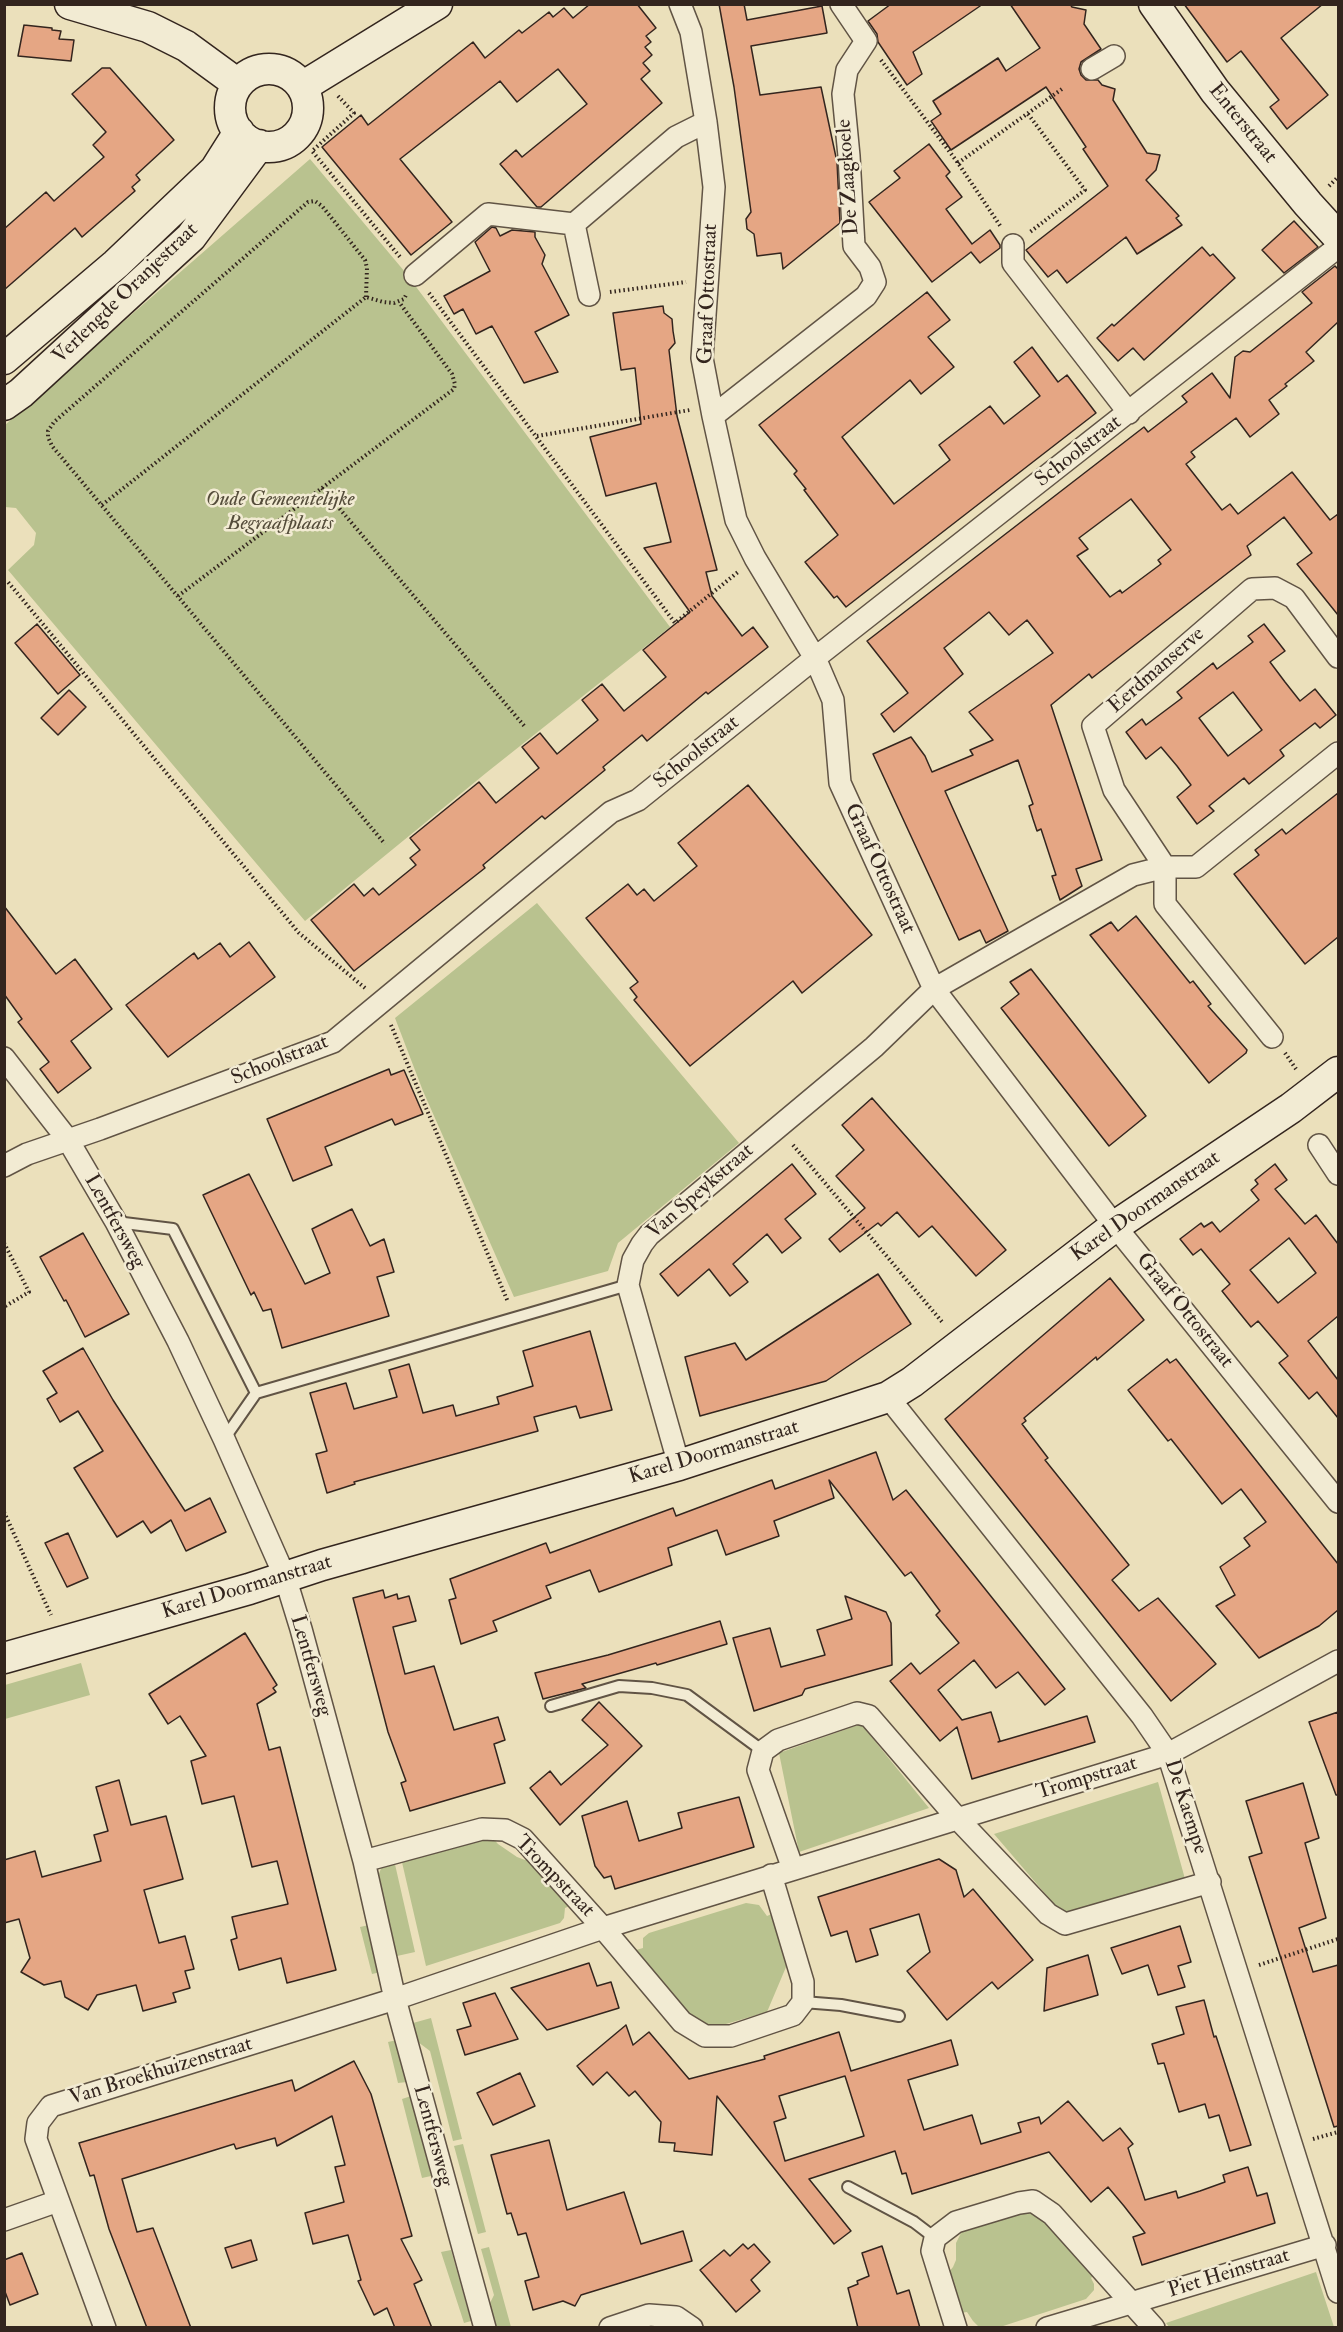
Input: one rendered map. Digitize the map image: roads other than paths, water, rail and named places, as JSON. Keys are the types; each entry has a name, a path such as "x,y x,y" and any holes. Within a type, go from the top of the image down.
{"street":[{"path":"70,4 148,27 186,46 238,84"},
{"path":"312,80 270,69 252,73 238,84 233,93 230,114 249,138 274,146 289,141 300,131 307,116 307,101 312,80 437,4"},
{"name":"Graaf Ottostraat","path":"680,4 691,32 714,187 702,358 712,411 736,520 755,558 815,658 833,700 840,783 934,989 1115,1226 1338,1502"},
{"name":"De Zaagkoele","path":"712,411 866,296 875,282 870,267 854,246 843,94 847,70 866,40 841,4"},
{"name":"Enterstraat","path":"1154,4 1215,91 1301,196 1338,237"},
{"path":"1092,69 1114,56"},
{"path":"415,275 488,214 574,224 676,137 706,122"},
{"name":"Verlengde Oranjestraat","path":"4,359 116,264 208,176 229,150 249,138"},
{"name":"Verlengde Oranjestraat","path":"4,405 21,393 191,237 249,138"},
{"path":"574,224 589,295"},
{"path":"1013,245 1013,263 1129,413"},
{"name":"Schoolstraat","path":"4,1166 27,1154 333,1042 611,812 638,800 1338,247"},
{"name":"Eerdmanserve","path":"1165,867 1114,790 1093,726 1252,589 1275,588 1294,598 1338,657"},
{"path":"934,989 1133,875 1165,867 1196,867 1338,753"},
{"path":"1165,867 1165,904 1272,1037"},
{"name":"Van Speykstraat","path":"627,1285 633,1260 649,1235 874,1047 934,989"},
{"name":"Lentfersweg","path":"4,1058 68,1140 116,1222 178,1341 285,1577 364,1861 395,1999 485,2328"},
{"name":"Karel Doormanstraat","path":"4,1658 679,1465 888,1397 912,1382 1115,1226 1338,1072"},
{"path":"1319,1145 1338,1174"},
{"path":"627,1285 679,1465"},
{"name":"De Kaempe","path":"888,1397 1142,1716 1168,1754 1239,1972 1338,2292"},
{"name":"Trompstraat","path":"395,1999 603,1928 1168,1754 1338,1661"},
{"path":"793,1869 758,1770 763,1751 778,1740 857,1713 869,1716 957,1818 1048,1914 1065,1924 1210,1882"},
{"name":"Trompstraat","path":"364,1861 482,1829 505,1830 523,1839 603,1928 682,2022 705,2036 730,2036 793,2015 803,2002"},
{"path":"771,1875 803,1982 803,2002"},
{"name":"Van Broekhuizenstraat","path":"105,2328 36,2139 38,2123 51,2106 395,1999"},
{"path":"4,2220 58,2201"},
{"name":"Piet Heinstraat","path":"936,2238 956,2222 1033,2201 1052,2214 1154,2328"},
{"path":"936,2238 932,2250 956,2328"},
{"name":"Piet Heinstraat","path":"1047,2328 1325,2246"},
{"path":"610,2328 649,2315 676,2317 692,2328"}],"lane":[{"path":"116,1222 173,1229 256,1393"},
{"path":"224,1439 256,1393 627,1285"},
{"path":"551,1706 619,1686 652,1688 687,1695 763,1751"},
{"path":"803,2002 841,2005 899,2016"},
{"path":"848,2187 914,2222 936,2238"}],"park label":[{"name":"Oude Gemeentelijke Begraafplaats","path":"280,512"}]}
